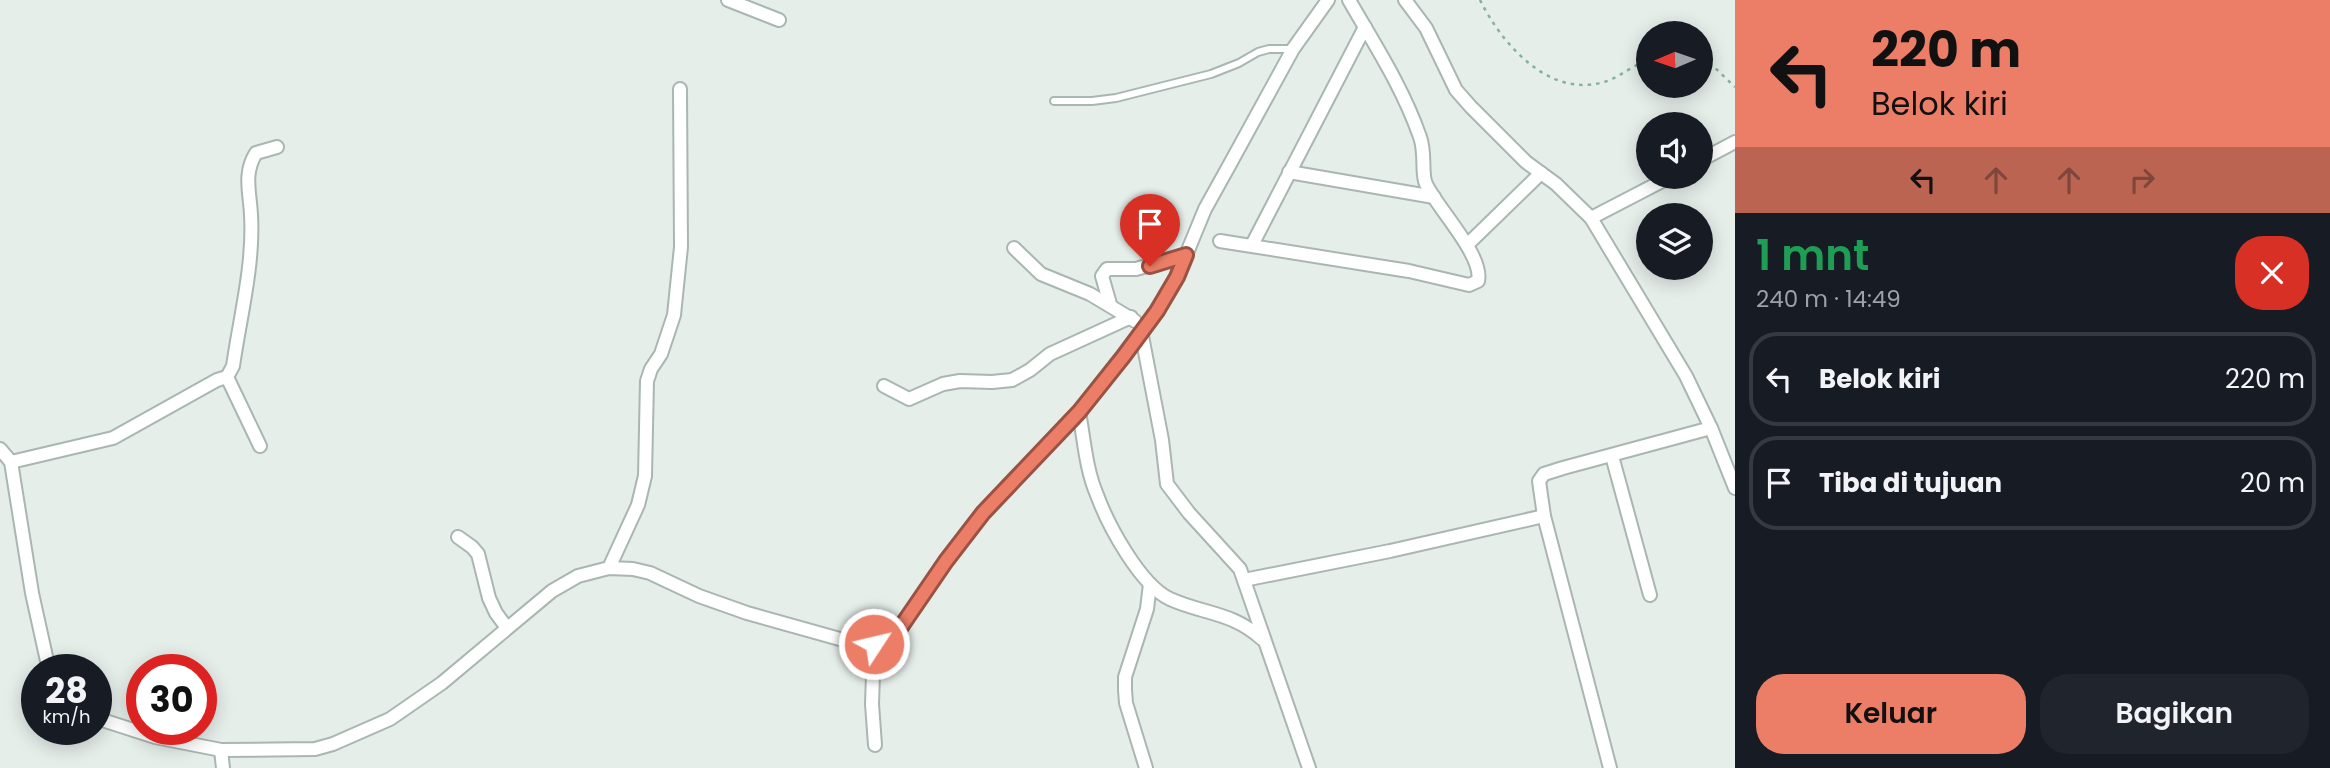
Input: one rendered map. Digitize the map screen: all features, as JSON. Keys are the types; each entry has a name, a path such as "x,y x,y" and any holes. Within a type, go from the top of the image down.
{"street":[{"path":"728,0 779,20"},
{"path":"112,723 155,737 221,750 315,749 349,739 390,719 442,682 564,583 578,576 609,568 650,573 699,596 756,616 854,643 874,644 885,641 896,634 983,513 1079,412 1157,311 1177,277 1205,209 1293,49 1328,0"},
{"path":"1220,241 1409,271 1469,285 1478,281 1479,274 1467,245 1425,184 1424,151 1401,88 1349,0"},
{"path":"1405,0 1426,28 1456,90 1526,162 1591,218 1686,376 1735,488"},
{"path":"1252,246 1365,27"},
{"path":"609,568 638,505 645,476 647,381 650,369 661,354 674,315 681,247 680,89"},
{"path":"1713,154 1735,142"},
{"path":"11,462 113,438 227,377 233,366 251,244 248,164 256,153 277,147"},
{"path":"1289,172 1434,197"},
{"path":"1467,245 1541,173"},
{"path":"1591,218 1647,189"},
{"path":"1014,248 1041,274 1110,304 1131,317 1142,329 1167,484 1189,513 1240,569 1309,768"},
{"path":"1110,304 1101,276 1107,268 1136,269 1186,255"},
{"path":"884,386 907,399 943,384 1012,380 1050,354 1131,317"},
{"path":"227,377 260,446"},
{"path":"1079,412 1096,494 1113,530 1150,583 1166,597 1224,615 1250,627 1265,641"},
{"path":"1610,768 1544,516 1539,481 1544,474 1711,428"},
{"path":"0,449 11,462 32,593 45,654"},
{"path":"1612,456 1650,595"},
{"path":"1244,580 1544,516"},
{"path":"458,537 478,554 489,598 507,628"},
{"path":"1146,768 1126,703 1125,677 1147,609 1150,583"},
{"path":"874,644 872,704 875,745"},
{"path":"221,750 223,768"}],"lane":[{"path":"1054,101 1092,101 1116,97 1211,74 1269,49 1293,49"}],"path":[{"path":"1480,0 1489,19 1527,62 1546,75 1588,85 1602,83 1636,66"},
{"path":"1713,65 1735,87"}],"route":[{"path":"874,644 896,634 983,513 1079,412 1157,311 1177,277 1186,255 1150,266"}]}
